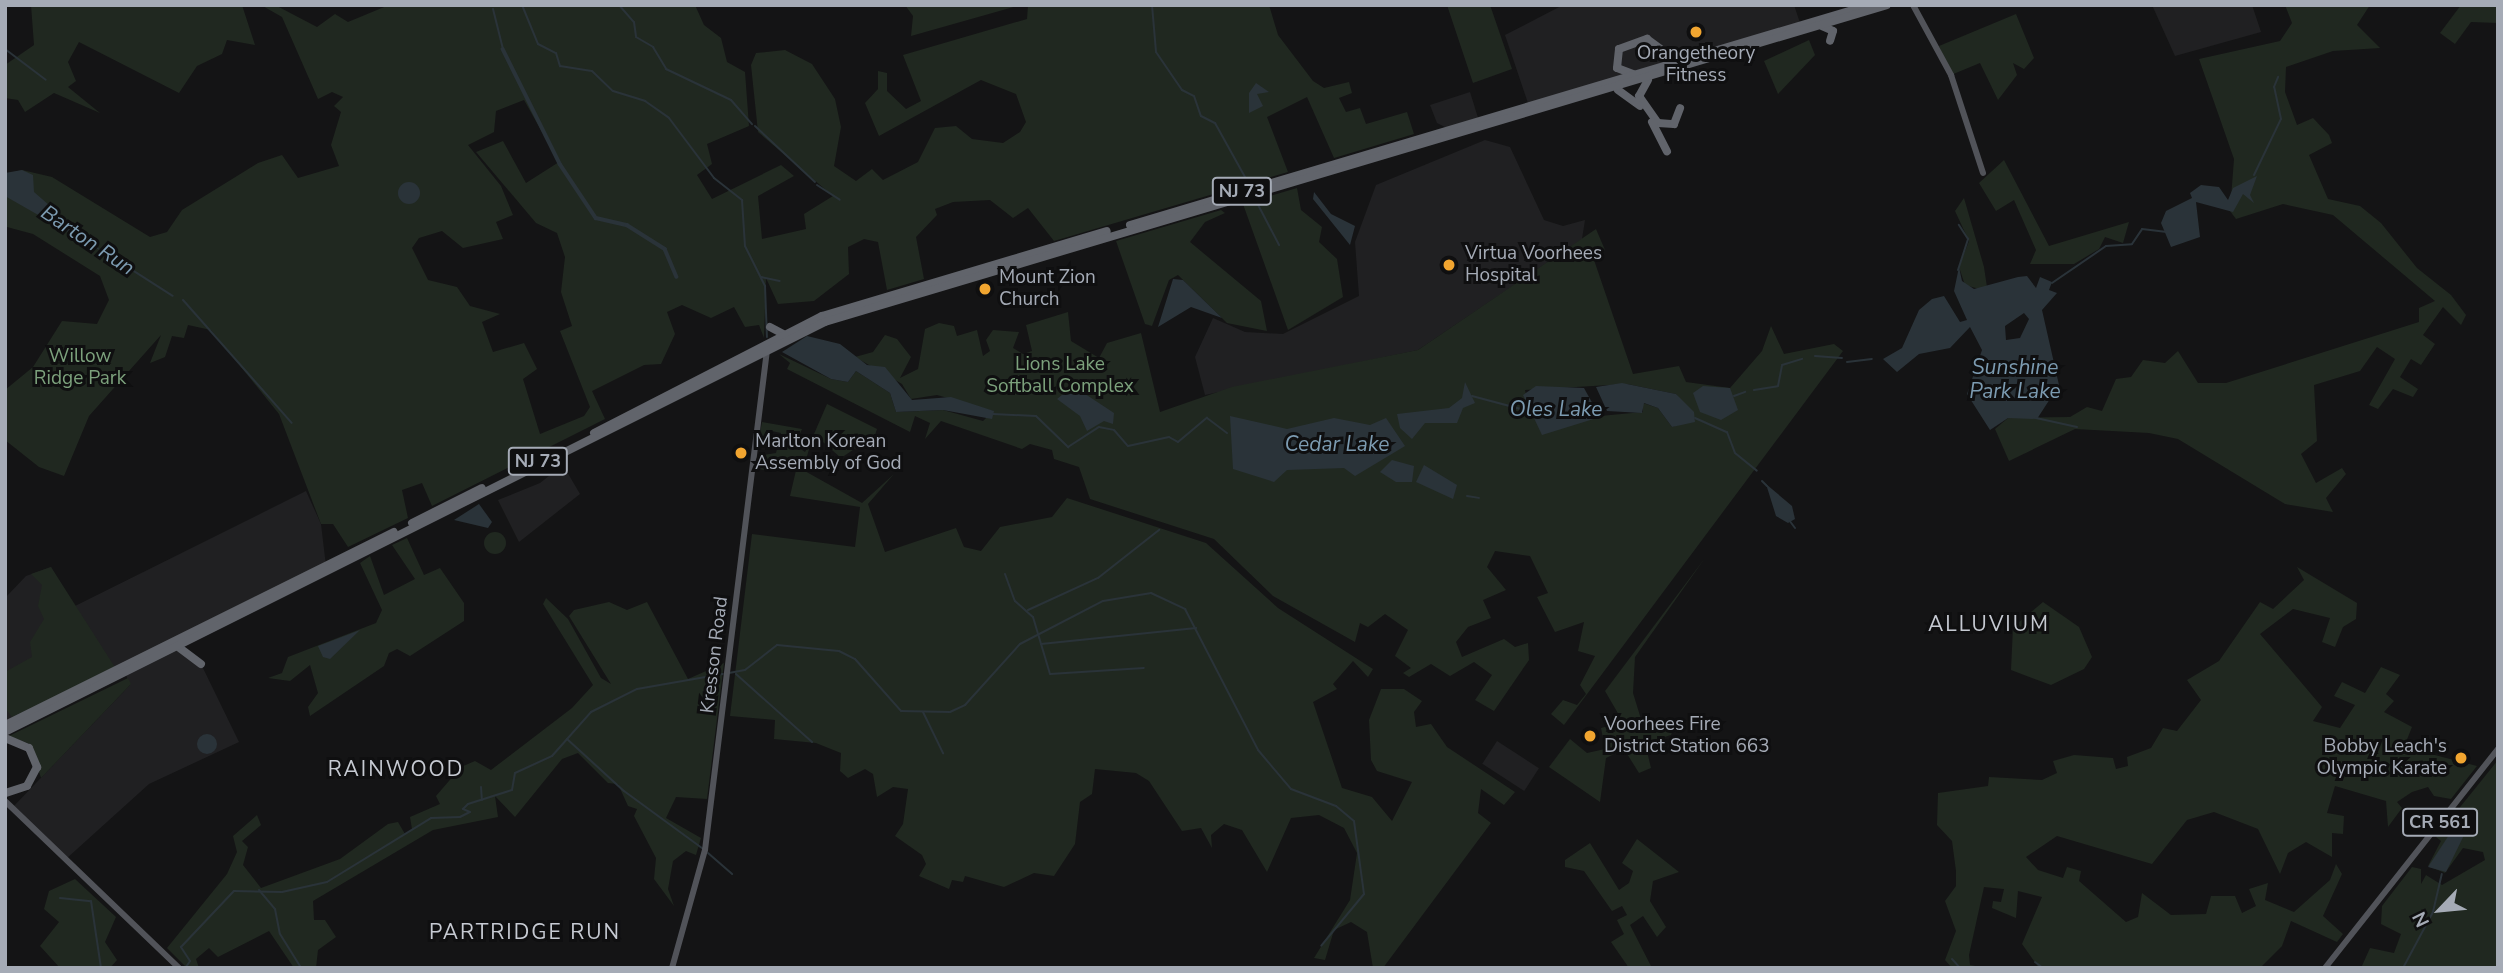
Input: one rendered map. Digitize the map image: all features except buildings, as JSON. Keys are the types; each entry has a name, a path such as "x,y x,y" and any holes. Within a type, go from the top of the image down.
{"highway":[{"name":"NJ 73","path":"5,725 613,424 769,342 852,306 1869,5"},
{"name":"NJ 73","path":"5,732 767,351 848,314 1608,92 1887,5"},
{"path":"1822,26 1833,31 1830,41"},
{"path":"1643,73 1617,68 1619,49 1652,39 1666,52 1687,60"},
{"path":"1658,76 1641,85 1640,99 1665,126 1678,120 1679,108"},
{"path":"1608,92 1632,97 1667,151"},
{"path":"1423,137 1433,124 1451,128"},
{"path":"769,327 786,334"},
{"path":"602,435 613,424"},
{"path":"177,646 201,664 197,636"},
{"path":"110,680 116,670"},
{"path":"5,738 29,748 37,767 27,786 5,793"}],"main road":[{"path":"1913,5 1936,41 1983,173"},
{"name":"Kresson Road","path":"672,968 705,849 730,669 769,342"},
{"path":"746,363 764,367"},
{"name":"CR 561","path":"2325,968 2498,749"},
{"path":"5,801 178,968"}],"shaded area":[{"path":"1563,5 1794,5 1801,26 1529,106 1505,35"},
{"path":"2152,5 2252,5 2261,32 2175,56"},
{"path":"1470,92 1479,121 1447,128 1437,123 1430,105"},
{"name":"Virtua Voorhees Hospital","path":"1485,140 1510,147 1544,220 1563,226 1585,220 1582,239 1418,350 1205,395 1195,357 1213,318 1245,332 1283,334 1359,296 1355,242 1376,185"},
{"path":"563,465 580,494 519,542 498,500 540,483"},
{"path":"306,491 321,524 326,566 5,725 5,598 26,576 51,567 73,607"},
{"path":"177,646 201,664 239,742 149,784 66,859 12,808 130,685 125,672"},
{"path":"1497,741 1539,768 1524,791 1482,764"}],"green space":[{"path":"31,5 242,5 255,45 227,40 222,54 197,66 179,93 79,42 68,62 76,81 68,87 100,113 54,93 25,112 18,100 5,98 5,65 34,45"},
{"name":"Willow Ridge Park","path":"261,5 275,5 317,27 335,14 348,22 389,5 695,5 704,25 721,38 727,62 745,72 749,126 707,144 712,164 697,175 712,199 781,165 794,176 758,196 762,239 806,229 804,214 833,196 758,132 751,65 756,53 785,50 812,64 835,99 841,127 834,166 856,181 872,169 883,180 918,162 935,128 956,126 972,139 1003,143 1020,132 1026,122 1016,94 981,80 879,136 865,103 878,89 878,71 887,73 887,91 906,109 921,101 903,55 1027,19 1028,5 1269,5 1278,35 1313,81 1324,88 1349,82 1352,93 1339,98 1346,112 1360,108 1366,124 1407,112 1414,134 1334,158 1307,97 1267,117 1288,172 1054,241 1028,208 1013,218 990,200 953,202 935,209 937,215 916,237 924,279 887,290 878,242 864,239 848,247 849,274 814,301 778,304 766,278 764,338 759,325 745,327 734,307 711,318 682,305 667,312 675,334 661,364 644,365 592,391 605,419 432,506 422,483 402,490 408,518 348,547 333,524 321,524 279,414 211,330 188,325 184,338 172,336 165,357 150,363 161,335 89,416 64,476 39,467 5,440 5,390 33,367 62,321 97,324 109,300 100,276 33,234 7,227 5,174 22,170 52,177 150,237 167,232 182,210 258,163 282,155 298,178 339,166 331,145 341,112 334,106 343,97 332,92 318,99 282,17","holes":["524,100 559,162 526,183 503,141 476,152 536,223 557,233 565,257 561,292 572,326 560,331 590,407 584,416 540,434 523,379 537,369 524,343 493,352 482,322 500,314 470,306 457,287 428,280 412,248 419,238 442,231 463,248 503,239 496,222 513,215 501,186 468,145 494,132 496,111"]},
{"path":"905,5 1021,5 911,36 913,16"},
{"path":"1447,5 1490,5 1512,69 1473,83"},
{"path":"2285,5 2370,5 2357,25 2380,48 2333,51 2286,67 2285,92 2297,125 2313,118 2329,135 2332,143 2309,155 2328,199 2360,206 2381,223 2417,268 2451,295 2466,315 2461,325 2443,307 2423,335 2435,344 2421,365 2411,359 2400,377 2418,389 2413,397 2393,389 2378,409 2369,405 2395,359 2377,347 2360,371 2314,385 2317,441 2301,454 2316,483 2342,468 2346,474 2326,498 2333,512 2285,504 2178,439 2149,433 2075,429 2009,461 1995,429 2008,418 2070,417 2087,407 2102,411 2116,379 2131,377 2143,360 2165,363 2178,351 2198,383 2226,383 2419,322 2419,308 2435,301 2333,215 2283,204 2236,219 2230,211 2234,159 2199,59 2280,41 2292,23"},
{"path":"2461,5 2498,5 2498,23 2471,22 2455,44 2440,33"},
{"path":"2016,14 2034,58 2024,69 2013,63 2017,75 1998,100 1980,63 1951,75 1939,46"},
{"path":"1809,40 1815,55 1778,94 1764,61"},
{"path":"2004,160 2049,246 2129,222 2123,243 2105,237 2099,249 2074,264 2030,264 2036,250 2014,200 1996,211 1979,183"},
{"path":"1297,188 1301,210 1322,227 1319,242 1337,259 1343,297 1288,330 1243,204"},
{"path":"1964,198 1984,267 1987,287 1979,289 1965,285 1959,267 1969,241 1955,211"},
{"path":"1221,210 1225,213 1205,222 1190,242 1261,301 1267,331 1227,323 1178,275 1169,280 1152,326 1145,324 1116,241"},
{"name":"Lions Lake Softball Complex","path":"1596,229 1605,250 1593,257 1633,374 1679,366 1686,382 1730,388 1762,351 1771,326 1784,354 1834,344 1843,351 1564,725 1551,714 1563,700 1577,705 1586,694 1580,685 1595,656 1578,651 1584,622 1555,632 1537,597 1548,593 1530,556 1495,551 1487,567 1506,590 1483,600 1491,618 1468,627 1456,642 1462,657 1504,639 1515,647 1528,643 1529,660 1494,711 1475,700 1492,675 1474,662 1450,676 1431,664 1409,677 1403,673 1411,668 1395,656 1408,630 1385,614 1368,627 1360,623 1355,642 1273,596 1214,539 1090,499 1079,467 1054,459 1052,450 1030,444 1022,449 941,421 925,439 930,423 915,416 910,432 787,369 790,363 779,354 831,379 848,382 856,371 890,393 896,412 943,410 983,421 993,411 937,395 911,399 902,384 855,357 873,352 885,335 897,339 911,357 900,378 918,369 925,329 939,323 954,326 957,336 977,330 983,356 990,351 986,340 993,330 1019,332 1013,348 1023,354 1032,351 1026,325 1068,312 1071,341 1099,358 1107,343 1141,333 1160,412 1232,387 1418,350","holes":["1627,384 1676,394 1695,419 1672,427 1658,408 1643,403 1643,412 1600,416 1530,411 1525,390"]},
{"path":"827,404 877,429 875,435 841,458 814,434"},
{"path":"762,422 802,429 795,445 805,452 812,439 803,470 862,503 894,474 868,504 885,552 956,528 964,547 981,551 1000,527 1052,517 1067,498 1206,543 1278,608 1373,669 1368,677 1353,661 1333,684 1337,689 1313,702 1342,788 1372,797 1392,821 1412,782 1377,771 1371,760 1369,720 1381,689 1404,689 1422,701 1414,712 1416,727 1431,724 1447,747 1515,792 1504,805 1481,789 1478,813 1491,823 1383,968 1373,968 1367,932 1351,922 1334,930 1325,960 1314,958 1350,900 1357,853 1344,828 1319,815 1291,818 1267,872 1242,830 1224,824 1211,835 1212,848 1201,828 1182,831 1149,781 1136,773 1095,769 1092,794 1080,802 1075,844 1054,876 1034,873 1004,887 965,876 963,882 952,880 949,889 919,876 926,864 922,855 895,836 903,824 908,789 893,787 877,797 873,774 865,769 848,778 840,771 841,753 816,743 774,739 775,720 730,716 752,534 855,547 860,507 790,496 797,466 771,460 768,471 755,468 758,456 776,453 781,433 767,430 764,444 758,443"},
{"path":"495,532 505,539 506,543 499,553 495,554 485,547 484,543 491,533"},
{"path":"407,538 424,575 440,568 464,603 464,621 410,656 397,649 389,653 384,666 310,716 308,707 318,693 310,665 290,681 268,678 282,673 288,657 376,623 382,610 360,563 370,556 384,595 415,579 392,545"},
{"path":"1705,558 1635,657 1633,693 1641,719 1648,726 1674,727 1671,735 1645,743 1651,768 1639,773 1624,749 1606,758 1600,802 1549,767 1570,739 1587,753 1605,749 1601,728 1623,722 1605,691"},
{"path":"51,567 116,669 12,717 5,708 5,672 32,657 30,642 44,619 38,606 42,585 31,574"},
{"path":"2297,567 2357,603 2356,619 2343,627 2335,647 2322,642 2330,618 2293,609 2260,634 2322,707 2313,721 2340,728 2355,705 2334,696 2342,682 2365,693 2381,667 2400,675 2386,694 2394,701 2384,712 2412,727 2404,747 2477,766 2451,799 2434,796 2428,787 2412,792 2397,802 2402,808 2388,827 2386,801 2335,786 2327,813 2344,816 2343,834 2332,833 2332,857 2306,842 2288,853 2280,874 2258,829 2214,812 2187,820 2152,864 2057,836 2026,857 2038,870 2063,878 2067,867 2081,871 2079,881 2126,922 2138,917 2142,893 2171,915 2206,914 2211,896 2235,896 2242,913 2256,906 2249,889 2268,883 2265,900 2294,912 2330,880 2336,864 2342,874 2323,916 2343,934 2337,942 2291,921 2282,946 2260,968 2039,968 2022,944 2042,897 2018,891 2016,918 1992,908 1993,901 2001,902 2004,889 1984,887 1969,955 1970,965 1987,968 1952,968 1945,960 1956,931 1945,901 1956,886 1956,871 1952,841 1937,825 1938,793 1988,786 1989,777 2042,780 2057,773 2053,761 2074,755 2113,758 2116,769 2128,766 2127,757 2151,748 2163,728 2177,731 2201,700 2187,680 2219,661 2260,602 2273,609 2304,580"},
{"path":"546,598 568,619 601,678 611,684 569,616 574,610 609,602 627,610 647,602 688,679 724,663 707,799 676,797 666,818 701,838 696,855 686,851 673,861 668,889 674,906 654,879 656,858 634,816 637,809 628,806 618,784 608,783 578,753 562,759 515,817 495,796 498,817 433,830 313,901 314,920 325,920 336,937 318,950 316,968 294,968 269,931 218,957 209,948 196,959 199,968 187,968 167,948 227,874 237,852 233,836 257,815 261,825 242,841 248,847 243,865 261,888 340,859 388,824 398,822 405,834 412,829 410,817 440,804 436,796 461,767 475,761 491,770 572,708 593,685 543,604"},
{"path":"2043,602 2079,627 2092,657 2084,669 2051,685 2011,670 2013,627"},
{"path":"128,678 131,684 41,778 30,744 9,736"},
{"path":"2498,760 2498,968 2361,968 2370,948 2394,953 2401,934 2381,924 2382,906 2412,867 2421,869 2421,884 2426,875 2442,885 2485,860 2483,852 2463,848 2445,873 2428,866 2441,841 2436,837"},
{"path":"1637,839 1679,872 1653,881 1650,901 1666,927 1657,937 1643,916 1630,925 1652,968 1629,968 1611,942 1624,934 1617,920 1627,915 1622,906 1612,911 1584,871 1565,867 1565,860 1590,843 1619,890 1629,883 1633,871 1622,863"},
{"path":"75,879 116,917 105,942 117,960 110,968 60,968 40,946 59,922 44,909 49,891"}],"water":[{"path":"1256,83 1269,92 1257,94 1263,106 1249,113 1249,93"},
{"path":"22,170 33,175 34,192 103,252 5,196 5,173"},
{"path":"2257,176 2250,195 2254,203 2243,194 2233,212 2196,202 2200,237 2171,247 2161,223 2166,211 2192,198 2190,193 2201,185 2219,187 2228,200 2233,188"},
{"path":"409,182 417,185 420,193 417,201 409,204 401,201 398,193 401,185"},
{"path":"1314,192 1331,214 1355,226 1350,245 1313,199"},
{"name":"Sunshine Park Lake","path":"1959,267 1962,281 1974,289 2027,276 2036,288 2040,277 2052,282 2049,290 2057,293 2042,310 2059,385 2037,419 2008,418 1990,430 1967,394 1982,350 1970,327 1950,348 1919,354 1897,372 1883,359 1902,348 1919,310 1932,299 1944,296 1960,322 1967,320 1954,291","holes":["2024,313 2029,319 2020,338 2006,340 2005,326"]},
{"path":"1173,279 1183,280 1222,318 1191,307 1158,327"},
{"path":"807,336 840,344 867,365 885,367 912,400 951,397 994,411 992,419 943,410 896,412 890,393 856,371 848,382 831,379 782,352"},
{"path":"1465,382 1475,403 1463,408 1457,423 1425,423 1412,439 1400,428 1397,414 1449,408 1462,398"},
{"path":"1622,383 1676,394 1694,412 1695,422 1672,427 1658,408 1644,403 1642,413 1607,411 1596,387"},
{"path":"1073,386 1114,413 1113,424 1104,421 1087,431 1080,416 1057,399"},
{"name":"Oles Lake","path":"1536,386 1584,388 1600,417 1542,435 1523,395"},
{"path":"1703,386 1730,388 1738,410 1721,420 1700,412 1693,393"},
{"name":"Cedar Lake","path":"1230,416 1287,429 1334,418 1370,425 1386,418 1405,446 1355,476 1344,468 1287,470 1274,482 1233,469"},
{"path":"1392,460 1414,466 1412,482 1396,482 1380,472"},
{"path":"1424,465 1457,485 1453,499 1416,482"},
{"path":"1766,484 1792,506 1795,519 1788,523 1776,516"},
{"path":"479,504 492,522 488,528 454,520"},
{"path":"360,630 330,659 323,657 318,646"},
{"path":"207,734 214,737 217,744 214,751 207,754 200,751 197,744 200,737"},
{"path":"2467,829 2446,872 2428,867 2449,835"}],"waterway":[{"path":"485,5 503,5"},
{"path":"522,5 538,44 556,53 560,66 592,71 613,91 645,101 669,118 714,178 742,200 745,246 765,286 767,337"},
{"path":"619,5 634,22 636,37 653,47 666,69 731,100 752,124"},
{"path":"1152,5 1156,52 1182,90 1194,96 1201,116 1215,123 1249,184"},
{"path":"493,9 503,49"},
{"path":"5,49 46,80"},
{"path":"503,49 560,164 596,218 627,225 665,249 677,277"},
{"path":"2254,175 2281,119 2274,87 2278,77"},
{"path":"755,126 815,182"},
{"path":"817,185 840,200"},
{"path":"1255,199 1279,245"},
{"path":"1958,270 1968,239 1959,225"},
{"path":"2052,283 2106,246 2132,244 2142,229 2165,232"},
{"name":"Barton Run","path":"101,250 173,296"},
{"path":"761,277 780,281"},
{"name":"Barton Run","path":"183,300 292,423"},
{"path":"1815,356 1842,358"},
{"path":"1754,390 1778,386 1782,365 1802,359"},
{"path":"1847,362 1872,359"},
{"path":"1734,396 1745,392"},
{"path":"1472,396 1532,412"},
{"path":"993,414 1036,416 1068,447 1099,427 1114,430 1128,446 1169,437 1178,442 1207,418 1227,433"},
{"path":"1695,418 1727,432 1735,453 1757,471"},
{"path":"2036,418 2077,427"},
{"path":"1762,481 1767,486"},
{"path":"1467,496 1479,498"},
{"path":"1789,520 1795,528"},
{"path":"1028,610 1098,578 1159,530"},
{"path":"1005,574 1015,601 1033,617 1050,674 1144,668"},
{"path":"729,673 745,670 777,645 839,651 855,659 901,711 950,712 965,705 1020,644 1103,601 1151,593 1185,609 1258,750 1291,789 1336,806 1354,821 1364,894 1321,946"},
{"path":"1041,644 1196,628"},
{"path":"186,967 190,961 181,947 234,891 282,892 327,882 431,818 460,817 470,812 463,809 468,804 512,790 515,773 552,756 591,712 637,689 723,674"},
{"path":"736,674 812,742"},
{"path":"923,712 943,753"},
{"path":"567,739 624,791 702,848"},
{"path":"481,787 482,800"},
{"path":"708,853 732,874"},
{"path":"2403,968 2433,912 2442,874"},
{"path":"259,890 275,909 280,934 301,968"},
{"path":"60,898 91,901 101,968"},
{"path":"1952,959 1960,968"},
{"path":"2035,962 2043,968"}],"place":[{"name":"Orangetheory Fitness","path":"1696,32"},
{"name":"Virtua Voorhees Hospital","path":"1449,265"},
{"name":"Mount Zion Church","path":"985,289"},
{"name":"Marlton Korean Assembly of God","path":"741,453"},
{"name":"Voorhees Fire District Station 663","path":"1590,736"},
{"name":"Bobby Leach's Olympic Karate","path":"2461,758"}],"district":[{"name":"ALLUVIUM","path":"1989,624"},
{"name":"RAINWOOD","path":"396,769"},
{"name":"PARTRIDGE RUN","path":"525,932"}]}
